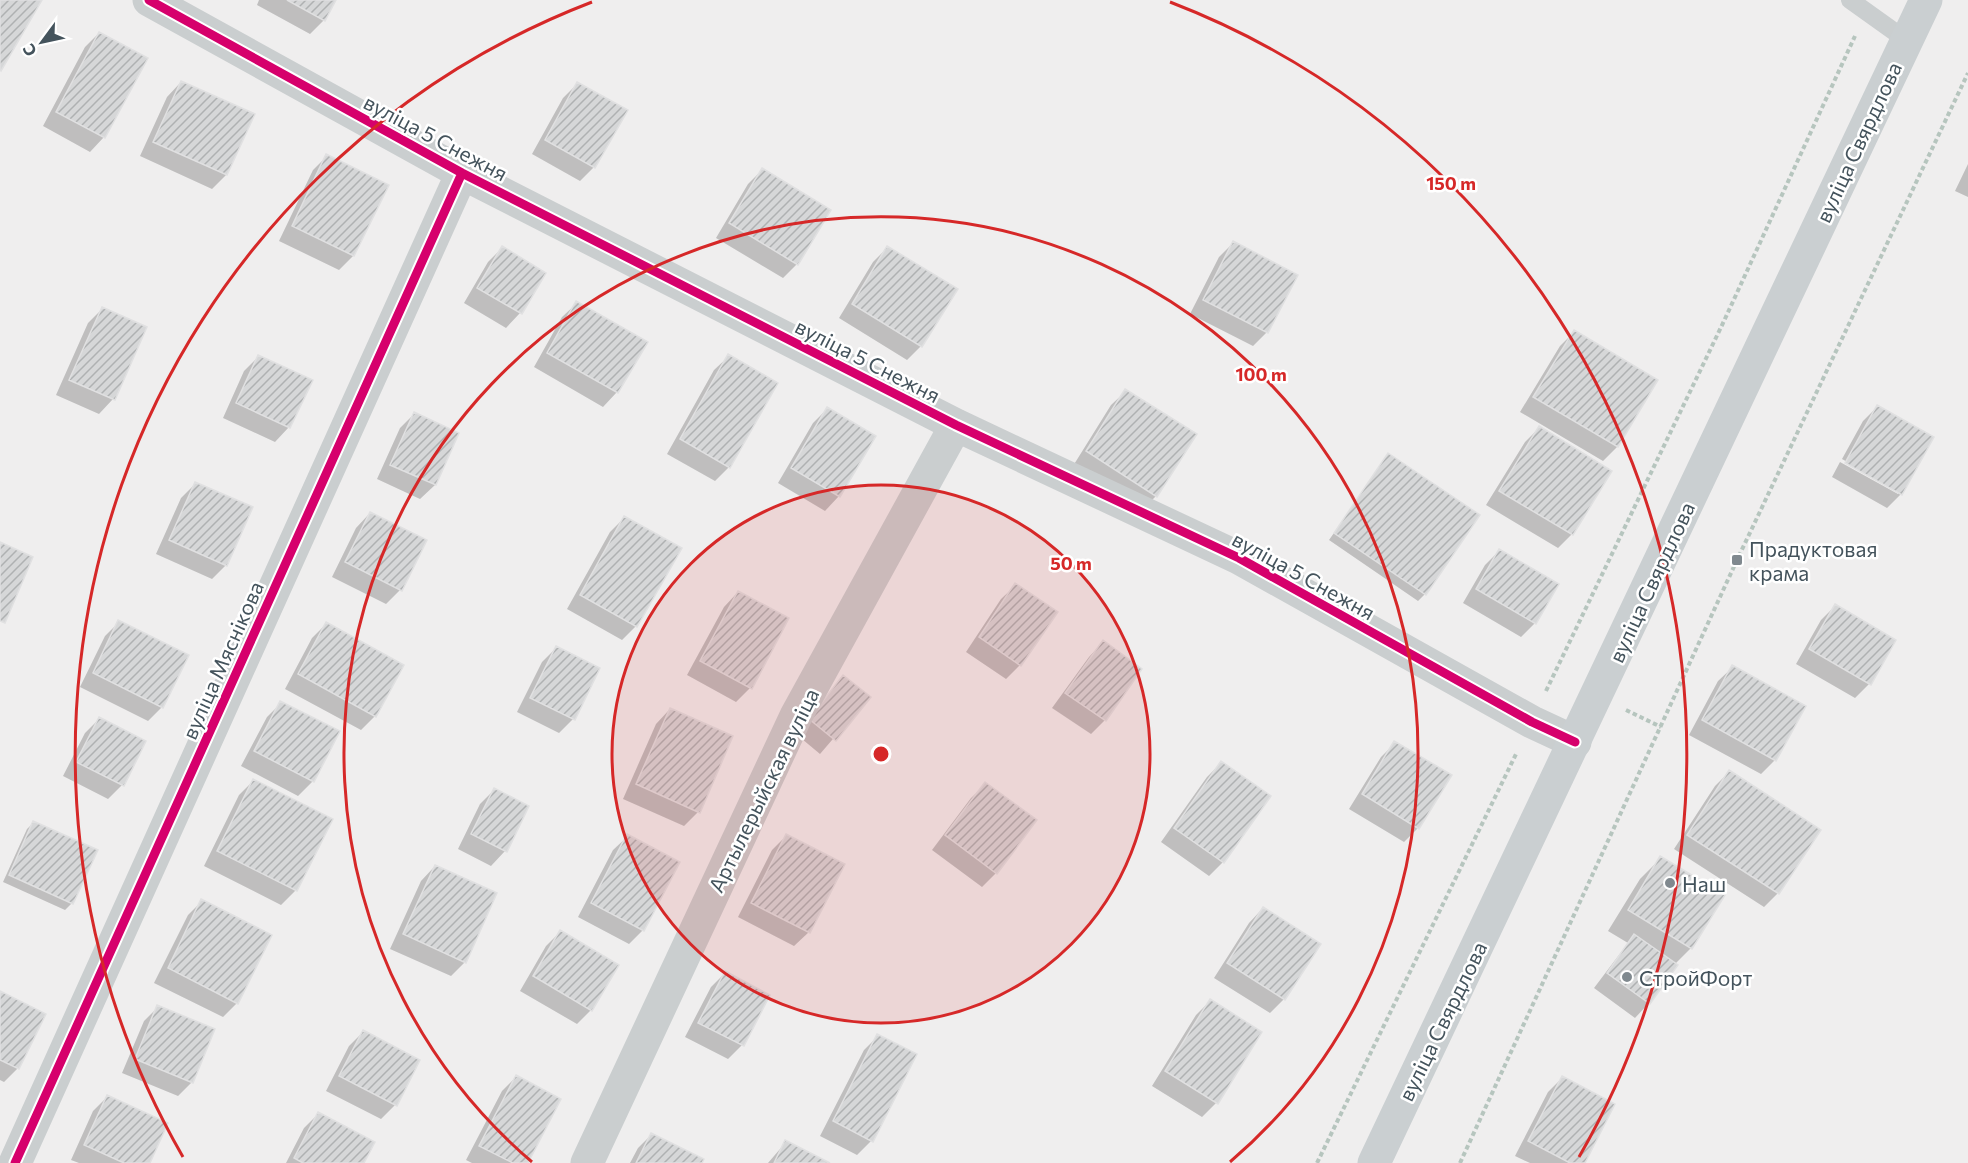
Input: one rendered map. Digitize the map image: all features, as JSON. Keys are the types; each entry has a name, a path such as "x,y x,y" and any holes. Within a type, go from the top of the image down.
{"main road":[{"name":"вуліца Свярдлова","path":"1374,1163 1926,0"}],"street":[{"name":"вуліца 5 Снежня","path":"149,0 462,173 956,425 1239,558 1532,722 1575,742"},
{"name":"вуліца Мяснікова","path":"15,1163 462,173"},
{"name":"Артылерыйская вуліца","path":"587,1163 796,716 956,425"}],"lane":[{"path":"1850,0 1906,40"}],"path":[{"path":"1317,1163 1724,321 1866,12"},
{"path":"1460,1163 1737,560 1968,73"}],"building":[{"path":"0,0 42,0 1,71 0,70"},
{"path":"287,0 336,0 325,21"},
{"path":"99,32 148,58 105,138 56,112"},
{"path":"181,81 255,114 227,175 153,142"},
{"path":"577,82 628,110 595,168 545,140"},
{"path":"326,154 389,185 354,256 292,226"},
{"path":"762,168 831,210 798,265 729,223"},
{"path":"1233,241 1298,275 1268,333 1203,300"},
{"path":"502,246 546,273 522,314 477,288"},
{"path":"887,246 958,289 922,347 852,304"},
{"path":"576,301 648,342 618,393 547,353"},
{"path":"102,307 147,327 115,400 69,380"},
{"path":"1574,330 1658,380 1618,447 1533,397"},
{"path":"728,354 778,383 730,468 680,439"},
{"path":"258,355 313,380 290,428 236,403"},
{"path":"1125,389 1197,434 1157,497 1086,451"},
{"path":"1877,405 1934,437 1902,495 1845,463"},
{"path":"827,407 876,436 840,497 791,468"},
{"path":"414,412 459,433 436,485 390,465"},
{"path":"1539,426 1612,471 1573,535 1499,491"},
{"path":"1388,453 1480,515 1426,595 1334,533"},
{"path":"195,482 253,507 227,566 169,540"},
{"path":"370,512 427,540 402,591 345,562"},
{"path":"624,516 682,548 637,627 580,595"},
{"path":"0,542 33,557 5,623 0,621"},
{"path":"1499,549 1559,584 1536,624 1476,589"},
{"path":"1015,583 1058,612 1021,666 979,637"},
{"path":"738,591 789,618 752,689 700,661"},
{"path":"1835,604 1896,640 1871,685 1809,649"},
{"path":"118,620 189,655 163,708 93,673"},
{"path":"326,622 404,665 376,717 298,674"},
{"path":"1103,640 1142,669 1106,721 1065,693"},
{"path":"556,646 600,668 575,720 530,698"},
{"path":"1732,665 1806,706 1776,761 1702,720"},
{"path":"843,675 871,697 836,741 809,719"},
{"path":"280,701 340,731 314,782 254,751"},
{"path":"670,708 733,736 700,813 636,784"},
{"path":"99,717 146,741 124,786 76,762"},
{"path":"1394,741 1452,775 1419,829 1362,794"},
{"path":"1221,761 1271,796 1224,863 1174,828"},
{"path":"1729,770 1821,830 1779,894 1687,835"},
{"path":"253,779 333,819 297,891 217,851"},
{"path":"985,782 1037,820 997,874 945,835"},
{"path":"494,788 529,806 507,852 471,834"},
{"path":"33,821 98,850 73,904 9,875"},
{"path":"627,834 680,862 644,931 591,903"},
{"path":"786,834 845,864 810,933 751,903"},
{"path":"1660,856 1725,895 1692,949 1628,910"},
{"path":"435,865 497,893 466,963 403,934"},
{"path":"201,899 272,935 238,1004 168,968"},
{"path":"1263,907 1321,944 1285,1000 1227,963"},
{"path":"560,930 619,965 592,1011 533,976"},
{"path":"1634,934 1678,965 1650,1004 1607,973"},
{"path":"725,971 770,995 744,1046 698,1023"},
{"path":"0,991 46,1014 19,1069 0,1060"},
{"path":"1210,999 1262,1032 1218,1104 1165,1071"},
{"path":"157,1005 215,1029 193,1083 135,1059"},
{"path":"363,1030 420,1060 397,1106 339,1076"},
{"path":"877,1034 917,1054 873,1142 833,1121"},
{"path":"516,1075 561,1099 528,1163 513,1163 479,1146"},
{"path":"1562,1076 1615,1104 1585,1163 1570,1163 1528,1141"},
{"path":"107,1095 168,1123 150,1163 124,1163 84,1145"},
{"path":"318,1112 375,1142 364,1163 303,1163 294,1158"},
{"path":"651,1133 704,1159 702,1163 636,1163"},
{"path":"785,1140 830,1163 774,1163"}],"cycle path":[{"path":"149,0 462,173 956,425 1239,558 1532,722 1575,742"},
{"path":"15,1163 462,173"}],"place":[{"name":"Прадуктовая крама","path":"1737,560"},
{"name":"Наш","path":"1670,883"},
{"name":"СтройФорт","path":"1627,977"}]}
